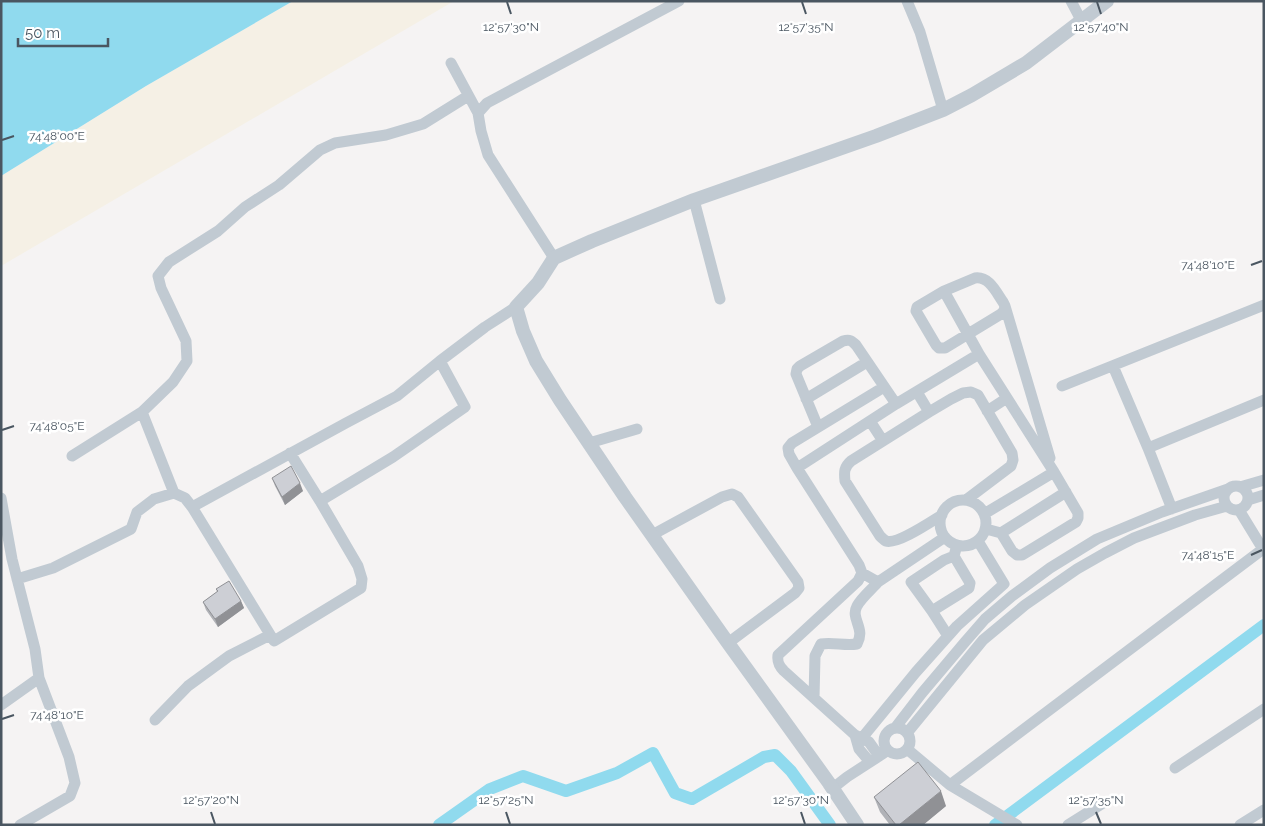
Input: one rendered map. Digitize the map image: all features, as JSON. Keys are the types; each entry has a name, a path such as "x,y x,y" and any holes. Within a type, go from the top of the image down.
{"street":[{"path":"478,113 487,103 679,1"},
{"path":"907,1 920,32 942,110"},
{"path":"1071,1 1082,20"},
{"path":"192,507 397,396 485,327 516,307 538,283 554,258 694,200 876,136 942,110 972,95 1026,63 1107,1"},
{"path":"451,63 478,113 488,155 554,258"},
{"path":"72,456 142,412 172,382 187,361 186,340 161,288 158,276 169,262 218,231 245,207 279,185 320,150 335,143 386,135 423,124 468,96"},
{"path":"694,200 720,298"},
{"path":"1005,306 1001,314 945,348 939,348 936,345 916,311 918,307 944,291 975,278 986,279 1005,306 1054,472"},
{"path":"944,291 979,354 1078,513 1076,522 1022,556 1012,551 1001,533 986,529"},
{"path":"1062,386 1264,305"},
{"path":"516,307 523,331 536,361 589,443 728,643 858,825"},
{"path":"818,427 796,374 797,370 800,366 843,341 852,341 896,404"},
{"path":"797,468 896,404 979,354"},
{"path":"320,501 393,457 465,407 440,361"},
{"path":"806,399 867,362"},
{"path":"1113,366 1172,509"},
{"path":"879,756 869,742 859,737 781,668 778,655 858,581 862,573 860,565 797,468 789,454 788,448 792,443 884,387"},
{"path":"917,392 929,412"},
{"path":"942,515 905,537 893,542 887,542 880,536 845,481 845,466 929,412 963,394 971,392 978,395 1012,453 1013,460 1011,466 966,500"},
{"path":"987,411 1007,398"},
{"path":"1148,448 1264,400"},
{"path":"142,412 174,493"},
{"path":"870,421 883,441"},
{"path":"589,443 637,429"},
{"path":"16,579 54,568 131,529 137,512 154,499 174,493 185,498 192,507 274,641 361,588 362,579 358,566 290,453"},
{"path":"984,514 1054,472"},
{"path":"895,728 922,693 986,619 1012,596 1050,568 1097,539 1144,519 1232,487 1240,487 1264,480"},
{"path":"1240,487 1246,492 1248,500"},
{"path":"1228,489 1224,499 1227,506 1234,510 1244,507 1248,500 1264,495"},
{"path":"1001,533 1066,492"},
{"path":"652,535 722,497 732,494 738,497 798,582 799,588 795,593 728,643"},
{"path":"1,498 16,579 35,649 39,678 69,757 75,783 70,796 20,825"},
{"path":"911,582 955,551 964,546 971,545 983,536 986,522 980,507 974,502 959,500 945,508 940,523 941,530 955,551 970,583 969,588 932,611"},
{"path":"907,732 983,640 1021,608 1077,569 1134,538 1195,515 1227,506"},
{"path":"950,785 1263,550 1239,510"},
{"path":"814,698 816,656 821,644 856,644 860,638 855,612 857,606 878,582 944,537"},
{"path":"978,541 1021,608"},
{"path":"900,566 948,636"},
{"path":"862,573 878,582"},
{"path":"859,737 957,626 1004,584"},
{"path":"154,720 188,686 229,656 270,635"},
{"path":"1,705 39,678"},
{"path":"1175,768 1264,709"},
{"path":"833,788 847,776 879,756 891,753 900,754 907,749 910,741 907,732 900,728 888,731 879,756"},
{"path":"907,749 950,785 1017,824"},
{"path":"1068,825 1103,803"},
{"path":"1240,825 1264,810"}],"sand":[{"path":"293,1 454,1 1,266 1,176 146,86"}],"water":[{"path":"1,1 293,1 146,86 1,176"}],"building":[{"path":"291,466 300,483 282,497 272,478"},
{"path":"229,581 241,601 215,619 203,602 218,591 216,589"},
{"path":"918,762 941,791 899,825 896,825 874,797"}],"waterway":[{"path":"995,825 1264,625"},
{"path":"439,825 490,789 523,776 566,791 617,773 653,753 675,793 692,799 764,757 775,755 791,771 830,825"}]}
